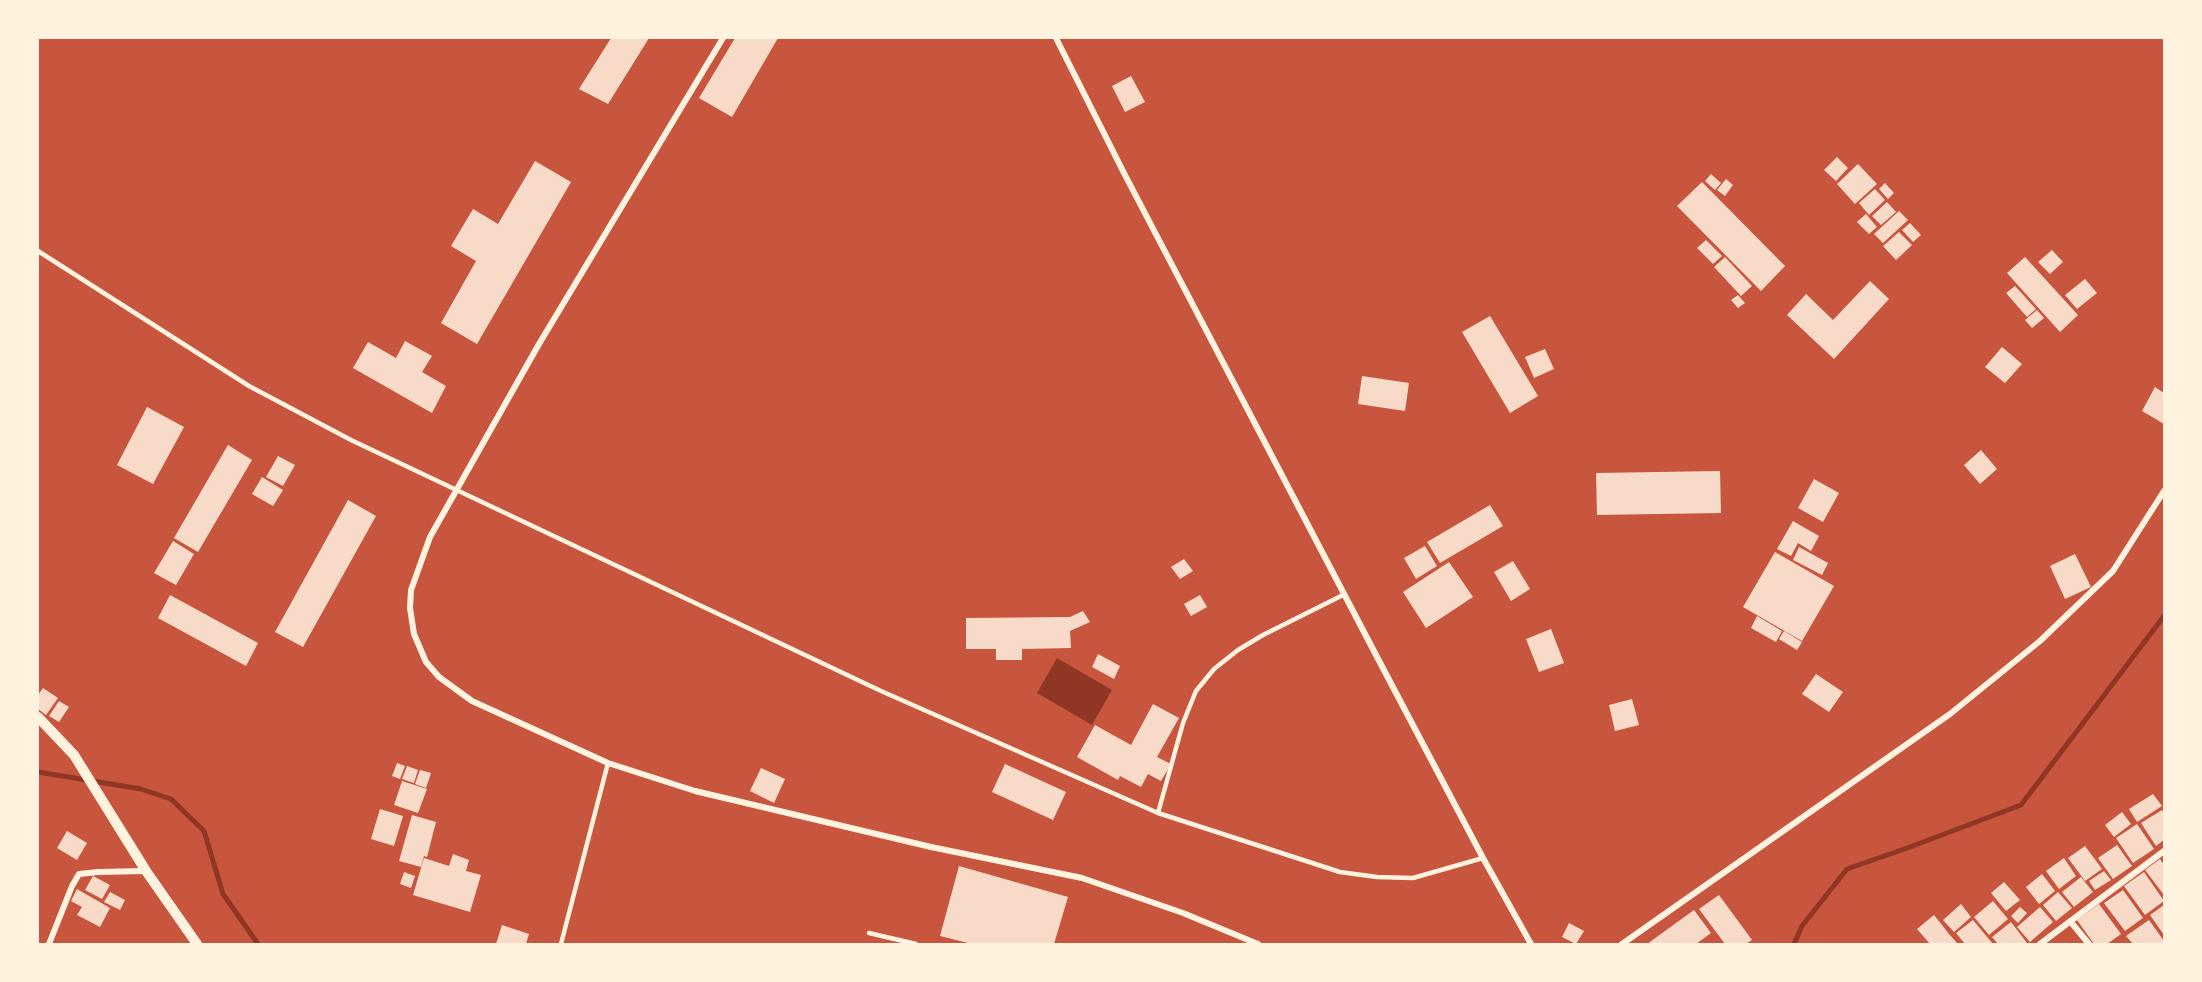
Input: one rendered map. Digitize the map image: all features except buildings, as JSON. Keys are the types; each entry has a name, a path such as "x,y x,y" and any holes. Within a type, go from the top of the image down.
{"street":[{"path":"723,38 545,334 430,537 411,590 410,608 414,634 426,662 439,677 472,701 608,763 695,791 932,847 1082,878 1183,913 1258,945"},
{"path":"1056,38 1131,186 1483,858 1531,945"},
{"path":"1622,945 1950,714 2040,641 2113,572 2164,491"},
{"path":"38,717 74,755 146,871 197,945"},
{"path":"2040,945 2164,851"},
{"path":"50,944 72,886 80,874 146,871"},
{"path":"2070,921 2089,945"}],"lane":[{"path":"38,251 249,386 351,440 881,691 1158,813 1340,872 1377,878 1413,878 1483,858"},
{"path":"1158,813 1182,723 1196,691 1214,669 1238,650 1263,635 1345,594"},
{"path":"561,945 608,763"},
{"path":"870,933 916,945"}],"shaded area":[{"path":"1057,658 1112,690 1092,725 1037,693"}],"waterway":[{"path":"1794,944 1802,926 1847,869 2021,805 2164,616"},
{"path":"38,772 141,789 171,799 204,831 223,894 258,944"}]}
